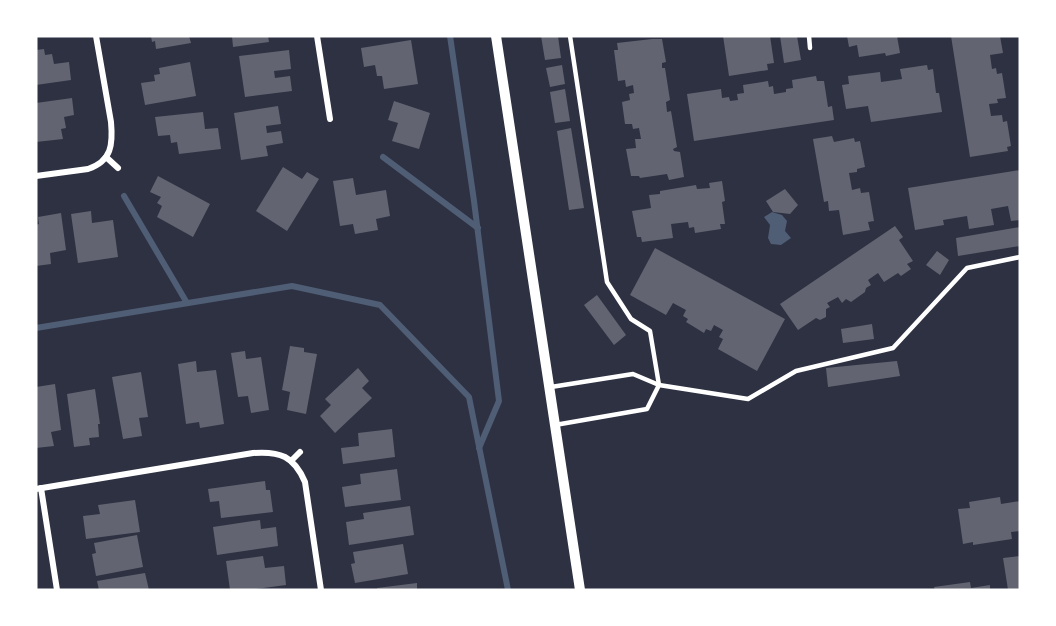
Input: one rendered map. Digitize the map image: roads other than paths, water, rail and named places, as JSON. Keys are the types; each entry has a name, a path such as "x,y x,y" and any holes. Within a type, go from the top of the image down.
{"street":[{"path":"36,176 88,169 96,166 109,153 112,136 96,36"},
{"path":"317,36 330,119"},
{"path":"496,36 580,590"},
{"path":"106,157 118,168"},
{"path":"57,590 38,488 253,453 273,452 291,461 300,472 304,482 321,590"},
{"path":"291,461 300,452"}],"lane":[{"path":"555,425 647,409 659,385 650,331 631,319 608,282 570,36"},
{"path":"809,36 810,48"},
{"path":"550,388 633,374 659,385 748,399 796,371 893,348 967,268 1020,257"}],"water":[{"path":"772,212 782,215 787,221 785,231 791,238 781,245 771,244 768,238 770,225 764,217"}],"waterway":[{"path":"450,36 474,201 499,401 479,448"},
{"path":"383,157 478,228"},
{"path":"124,196 187,303"},
{"path":"36,328 292,286 380,305 469,397 508,590"}]}
